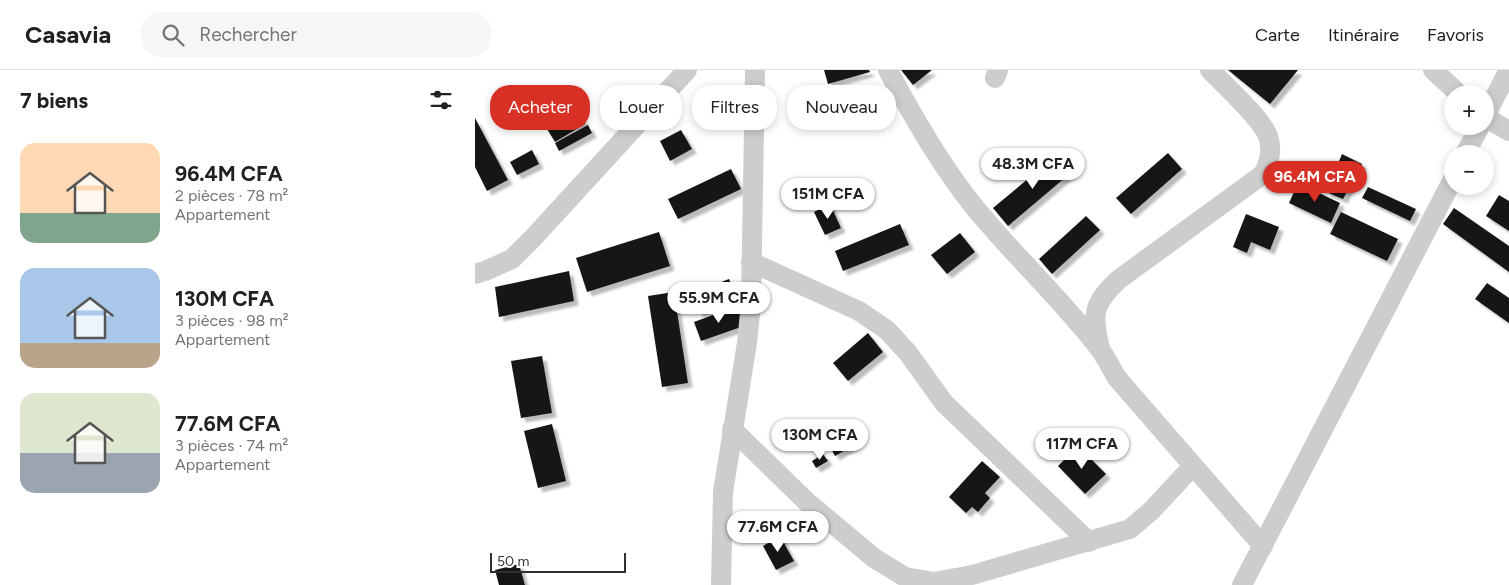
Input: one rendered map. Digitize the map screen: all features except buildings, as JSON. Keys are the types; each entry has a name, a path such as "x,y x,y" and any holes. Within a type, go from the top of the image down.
{"street":[{"path":"475,274 512,259 687,70"},
{"path":"721,585 723,492 747,343 751,303 755,70"},
{"path":"888,70 919,125 952,176 986,222 1021,258 1100,349 1117,378 1263,546"},
{"path":"1100,349 1094,324 1097,307 1106,292 1118,280 1262,175 1267,168 1270,148 1268,136 1261,124 1210,70"},
{"path":"1433,70 1449,85"},
{"path":"1494,99 1509,70"},
{"path":"1494,122 1509,131"},
{"path":"1242,585 1445,195"},
{"path":"751,262 859,311 887,330 908,353 944,403 1089,542"},
{"path":"732,429 807,502 874,558 905,577 934,582 972,575 1089,542 1129,528 1151,511 1193,466"}]}
